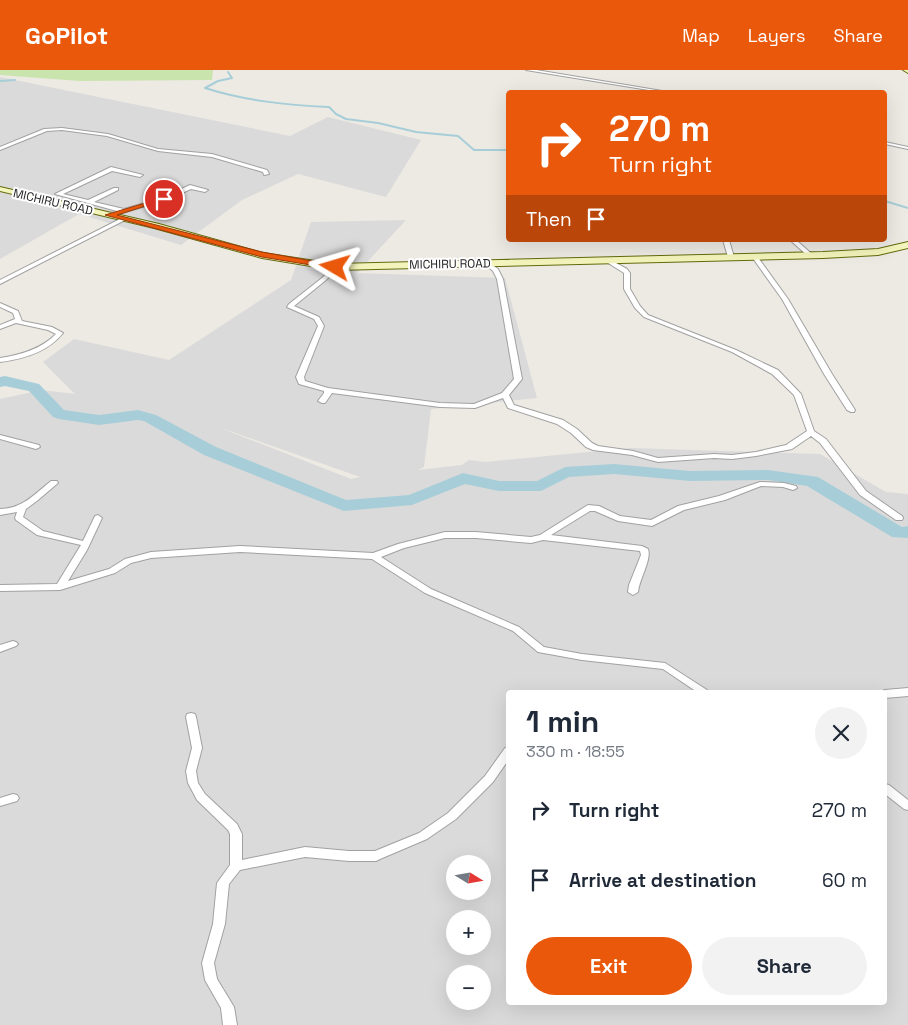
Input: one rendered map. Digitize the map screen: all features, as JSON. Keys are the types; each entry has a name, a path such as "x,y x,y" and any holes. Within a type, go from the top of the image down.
{"street":[{"path":"528,70 653,90"},
{"path":"0,149 46,130 62,130 108,135 158,150 212,156 265,171 266,174"},
{"path":"887,143 908,148"},
{"path":"125,215 89,202 58,194 112,169 140,175"},
{"path":"0,282 125,215 190,187 205,190"},
{"path":"89,202 116,189"},
{"name":"MICHIRU ROAD","path":"0,190 109,215 125,215 262,255 335,267 811,256 878,252 908,245"},
{"path":"727,242 731,258"},
{"path":"795,242 811,256"},
{"path":"755,257 785,299 851,410"},
{"path":"607,260 627,272 627,289 637,307 646,316 734,351 775,372 783,379 797,394 811,432 822,441 863,493 899,518"},
{"path":"335,267 290,307 320,321 321,326 300,380 327,390 440,405 475,406 505,395 518,378 500,280 496,270 487,263"},
{"path":"0,305 16,312 17,320 23,324 50,328 60,333 54,340 31,353 0,360"},
{"path":"0,327 17,320"},
{"path":"322,401 328,393 327,390"},
{"path":"505,395 511,406 560,422 574,431 589,445 596,448 633,453 658,460 714,456 732,457 756,454 789,447 811,432"},
{"path":"0,437 36,447"},
{"path":"0,512 22,510 54,483"},
{"path":"0,588 60,587 100,575 128,562 151,555 240,549 374,556 402,546 445,535 476,535 531,540 543,536 588,508 596,508 618,518 652,523 681,508 722,498 760,484 784,485 794,488"},
{"path":"22,510 19,518 40,533 86,544"},
{"path":"60,587 86,544 98,518"},
{"path":"543,536 642,549 645,551 645,555 633,592"},
{"path":"374,556 428,591 516,629 542,650 582,657 665,666 701,690"},
{"path":"0,649 13,644"},
{"path":"887,694 908,692"},
{"path":"191,717 197,748 191,771 193,782 208,805 233,827 236,834 236,866 223,882 219,924 208,963 208,972 211,980 227,1007 230,1025"},
{"path":"236,866 305,852 349,856 376,856 423,836 452,816 489,779 506,755"},
{"path":"887,790 908,806"},
{"path":"0,802 13,798"}],"shaded area":[{"path":"0,77 290,136 328,117 421,140 386,197 298,174 242,200 181,245 79,214 0,259"},
{"path":"406,220 357,273 505,278 537,398 431,409 424,467 418,470 462,465 469,460 485,462 630,448 820,454 886,492 908,494 908,1025 0,1025 0,399 42,390 75,394 43,362 74,339 169,360 291,280 311,222","holes":["223,429 360,477 351,479"]}],"green space":[{"path":"0,70 213,70 212,80 80,81 0,75"}],"waterway":[{"path":"228,72 232,78 218,81 205,88 267,102 329,107 336,114 346,119 378,123 416,132 458,136 474,150 506,150"},
{"path":"0,81 15,80"},
{"path":"887,202 908,208"},
{"path":"0,382 5,381 34,387 59,414 99,420 138,415 150,418 210,451 344,506 412,500 463,478 499,486 541,486 565,472 614,469 690,476 768,475 812,481 899,533 908,532"}],"route":[{"path":"164,199 109,215 262,255 335,267"}]}
